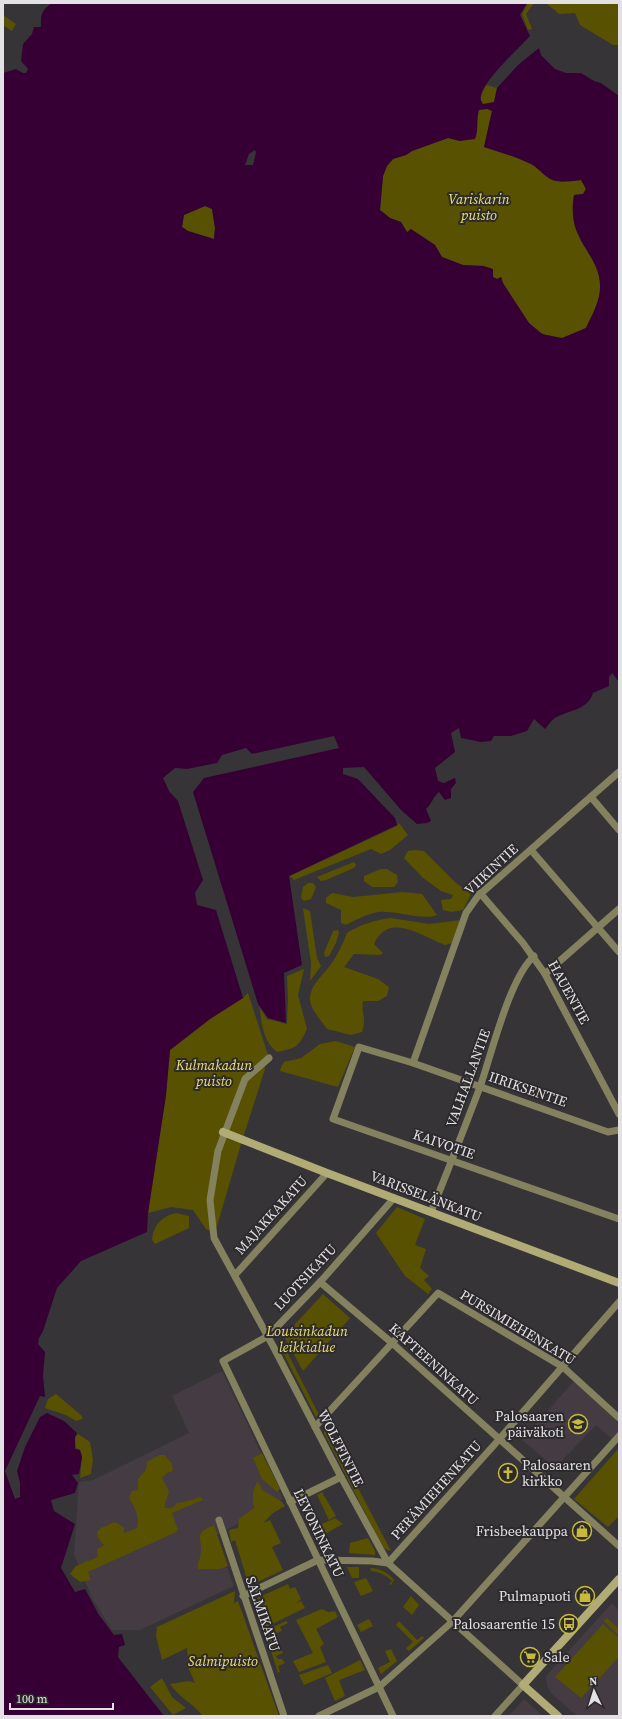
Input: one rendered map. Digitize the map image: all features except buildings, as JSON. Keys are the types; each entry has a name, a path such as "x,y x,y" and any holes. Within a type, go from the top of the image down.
{"street":[{"name":"VIIKINTIE","path":"413,1063 466,913 480,894 619,772"},
{"path":"591,797 619,830"},
{"path":"531,850 619,952"},
{"name":"HAUENTIE","path":"480,894 502,916 534,956 619,1114"},
{"path":"545,974 619,909"},
{"name":"VALHALLANTIE","path":"431,1212 480,1087 509,1000 526,964 534,956"},
{"name":"IIRIKSENTIE","path":"359,1047 413,1063 608,1132 619,1130"},
{"name":"KAIVOTIE","path":"359,1047 333,1119 619,1219"},
{"name":"WOLFFINTIE","path":"269,1058 245,1079 223,1132 218,1151 210,1200 214,1238 268,1336 341,1478 388,1563 558,1716"},
{"name":"VARISSELÄNKATU","path":"223,1132 327,1173 619,1283"},
{"name":"MAJAKKAKATU","path":"235,1275 327,1173"},
{"name":"LUOTSIKATU","path":"223,1361 268,1336 320,1282 394,1198"},
{"name":"KAPTEENINKATU","path":"320,1282 392,1343 619,1546"},
{"name":"PURSIMIEHENKATU","path":"392,1343 438,1294 563,1367 619,1418"},
{"name":"PERÄMIEHENKATU","path":"388,1563 499,1440 619,1302"},
{"path":"315,1427 392,1343"},
{"name":"LEVONINKATU","path":"223,1361 393,1716"},
{"path":"319,1716 379,1687 453,1621 619,1436"},
{"path":"290,1502 341,1478"},
{"name":"SALMIKATU","path":"219,1520 284,1716"},
{"path":"243,1596 318,1560 372,1561 388,1563"},
{"path":"495,1716 619,1579"}],"shaded area":[{"path":"52,3 527,3 520,15 530,36 502,64 484,88 481,96 483,104 494,102 497,88 518,65 539,48 541,55 555,69 566,73 581,73 594,81 601,83 619,96 619,682 612,673 609,677 609,686 593,693 591,699 587,703 577,709 560,715 554,719 545,729 534,719 527,731 511,736 494,736 491,741 481,742 461,738 459,728 451,733 455,752 435,768 438,781 444,783 455,778 456,783 451,789 451,798 445,800 439,792 435,796 426,809 431,821 427,823 417,824 401,810 364,767 343,768 343,774 358,779 395,818 397,825 289,876 302,965 284,973 286,1023 268,1018 258,1004 193,792 204,778 339,748 334,736 252,754 246,748 222,755 217,763 187,769 175,768 163,778 169,791 178,801 203,880 195,893 197,905 216,910 243,998 210,1019 170,1050 166,1095 148,1213 147,1232 81,1261 57,1288 38,1344 45,1352 43,1375 45,1397 40,1396 5,1471 15,1499 20,1497 20,1483 17,1471 25,1447 40,1417 47,1413 64,1421 77,1433 75,1437 75,1449 80,1450 82,1457 79,1474 72,1475 78,1483 75,1493 51,1500 54,1511 75,1524 61,1568 75,1592 85,1589 99,1615 114,1635 122,1634 125,1645 119,1647 118,1657 164,1716 3,1716 3,73 16,69 26,73 28,69 21,61 23,44 32,34 34,27 41,27 42,13","holes":["487,109 492,111 484,147 531,164 552,180 581,180 586,189 583,194 574,195 574,220 578,234 598,271 600,285 598,302 586,328 562,338 542,334 529,323 503,283 501,277 497,279 493,277 493,269 484,266 463,265 442,257 435,245 411,229 407,232 401,222 390,218 380,210 383,176 387,166 393,159 448,138 460,141 475,139 479,110","255,150 256,152 253,165 245,165 249,154","205,206 212,209 215,228 214,239 188,231 182,227 184,215"]},
{"path":"222,1371 283,1499 215,1536 234,1586 140,1630 112,1630 92,1598 74,1554 79,1482 93,1480 189,1433 172,1396"},
{"name":"Palosaaren päiväkoti","path":"574,1381 619,1423 619,1431 612,1439 596,1425 555,1468 522,1440"},
{"path":"612,1603 619,1611 619,1716 577,1716 551,1693 547,1686 546,1676"},
{"path":"524,1699 543,1716 509,1716"}],"green space":[{"path":"528,3 534,3 526,14 532,29 528,30 522,14"},
{"path":"546,3 619,3 619,45 613,45 580,25 575,13 559,14"},
{"path":"3,15 16,24 12,31 3,25"},
{"name":"Variskarin puisto","path":"486,85 497,88 484,147 531,164 552,180 581,180 586,188 583,194 574,195 574,220 576,230 598,271 600,291 596,307 586,328 566,337 560,338 550,336 540,332 532,326 519,310 501,277 497,279 493,277 484,266 463,265 442,257 435,245 417,233 407,232 401,222 390,218 380,210 383,176 387,166 393,159 448,138 460,141 477,117 481,96"},
{"path":"205,206 212,209 215,228 214,239 188,231 182,227 184,215"},
{"path":"399,823 408,835 390,850 381,854 371,849 294,880 290,876 397,826"},
{"path":"408,851 424,851 456,883 471,894 463,910 451,912 443,910 441,900 451,899 453,895 441,891 423,878 404,858"},
{"path":"354,862 356,865 354,868 326,880 321,881 317,877"},
{"path":"381,869 387,869 397,875 398,882 394,887 372,887 364,881 364,876"},
{"path":"308,883 313,883 316,887 311,899 304,901 301,898 303,887"},
{"path":"403,892 422,894 437,915 425,917 392,912 378,912 357,919 346,925 341,923 341,910 326,903 326,898 332,893 353,897"},
{"path":"303,908 310,911 317,958 321,966 310,981 311,963"},
{"path":"391,918 429,924 461,920 452,943 445,945 416,932 397,927 388,929 380,934 374,944 383,953 380,955 354,954 344,967 378,979 389,987 387,996 378,1001 363,1001 364,1023 362,1032 351,1035 327,1029 311,1005 310,997 313,988 332,963 347,933 368,923"},
{"path":"338,930 339,933 336,943 329,956 325,957 324,953 333,931"},
{"path":"304,969 298,995 307,1029 299,1044 292,1048 277,1052 266,1038 262,1026 260,1008 267,1019 287,1024 287,976"},
{"name":"Kulmakadun puisto","path":"248,993 269,1058 264,1062 265,1069 215,1233 206,1229 193,1210 171,1207 148,1213 166,1095 170,1050 210,1019 243,998"},
{"path":"336,1041 355,1047 338,1087 280,1071 284,1062 301,1058 320,1044"},
{"path":"397,1207 425,1219 415,1245 426,1249 420,1268 429,1276 424,1280 432,1289 428,1294 405,1276 376,1233"},
{"path":"176,1213 189,1216 189,1228 155,1244 152,1240 156,1226 166,1216"},
{"name":"Loutsinkadun leikkialue","path":"323,1294 350,1318 303,1371 284,1336"},
{"path":"281,1340 319,1415 316,1417 278,1343"},
{"path":"56,1394 82,1416 82,1419 76,1421 66,1415 45,1408 48,1399"},
{"path":"325,1425 391,1551 385,1549 379,1540 324,1433"},
{"path":"78,1434 90,1442 93,1459 91,1474 80,1478 82,1457 80,1450 76,1448 75,1438"},
{"path":"619,1448 619,1516 608,1527 574,1499"},
{"path":"262,1453 280,1489 277,1492 262,1479 253,1458"},
{"path":"159,1455 165,1455 172,1464 173,1471 167,1473 162,1478 169,1491 164,1508 172,1508 177,1503 200,1497 203,1500 172,1513 178,1530 174,1533 88,1572 91,1580 80,1582 70,1574 76,1566 98,1557 97,1549 104,1545 98,1538 97,1532 101,1528 115,1522 124,1527 124,1533 137,1528 137,1516 129,1498 132,1491 138,1490 138,1479 146,1470 147,1462"},
{"path":"258,1481 262,1490 281,1501 285,1506 273,1513 263,1523 270,1520 281,1543 272,1547 283,1570 249,1586 235,1540 231,1542 229,1530 238,1528 239,1519 254,1508 253,1494"},
{"path":"322,1492 336,1516 329,1520 317,1495"},
{"path":"335,1518 343,1524 325,1534 326,1537 317,1541 311,1529"},
{"path":"214,1525 228,1566 219,1569 198,1569 201,1551 200,1535 202,1531"},
{"path":"368,1538 375,1551 375,1555 349,1553 350,1543"},
{"path":"347,1567 359,1567 359,1578 352,1578"},
{"path":"370,1569 382,1570 389,1575 394,1580 391,1585 389,1584 392,1581 390,1579 385,1575 371,1571"},
{"path":"366,1578 373,1591 361,1596 354,1582"},
{"path":"288,1584 290,1589 295,1587 301,1599 296,1603 301,1601 305,1608 264,1628 253,1600"},
{"name":"Salmipuisto","path":"235,1591 234,1603 238,1601 279,1716 203,1716 170,1684 189,1681 195,1683 188,1667 187,1648 162,1660 156,1636 157,1627"},
{"path":"411,1596 419,1605 412,1615 403,1607"},
{"path":"322,1609 328,1612 335,1611 338,1617 316,1629 324,1644 320,1647 326,1662 299,1672 293,1661 313,1653 296,1620"},
{"path":"607,1618 619,1629 619,1636 604,1621"},
{"path":"369,1619 373,1626 361,1632 357,1625"},
{"path":"286,1621 288,1623 280,1627 282,1631 274,1634 277,1642 269,1645 265,1631"},
{"path":"399,1621 417,1640 422,1636 424,1638 409,1651 406,1648 413,1642 396,1625"},
{"path":"603,1624 619,1638 619,1657 581,1698 555,1677"},
{"path":"279,1645 283,1653 276,1656 278,1659 282,1659 285,1663 278,1666 280,1672 278,1673 270,1648"},
{"path":"391,1649 397,1661 381,1674 378,1668 390,1662 385,1651"},
{"path":"360,1660 365,1670 339,1680 345,1696 335,1701 325,1678"},
{"path":"328,1665 332,1673 304,1685 299,1675"},
{"path":"162,1678 172,1697 186,1708 173,1715 150,1687"}],"place":[{"name":"Palosaaren päiväkoti","path":"578,1424"},
{"name":"Palosaaren kirkko","path":"508,1473"},
{"name":"Frisbeekauppa","path":"582,1531"},
{"name":"Pulmapuoti","path":"585,1596"},
{"name":"Palosaarentie 15","path":"569,1624"},
{"name":"Sale","path":"530,1657"}]}
